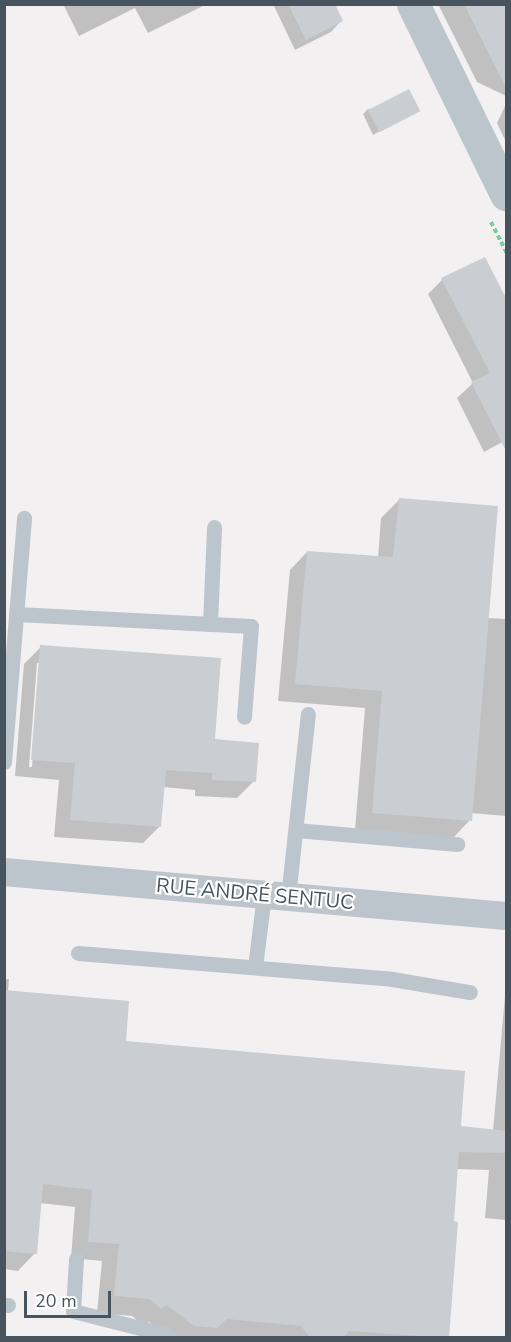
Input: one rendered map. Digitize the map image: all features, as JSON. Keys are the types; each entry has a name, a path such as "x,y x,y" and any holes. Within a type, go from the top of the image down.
{"street":[{"path":"413,4 507,194"},
{"name":"RUE ANDRÉ SENTUC","path":"4,872 507,916"}],"lane":[{"path":"4,762 24,518"},
{"path":"210,624 214,527"},
{"path":"16,614 251,626 244,717"},
{"path":"255,967 296,830 308,714"},
{"path":"296,830 457,844"},
{"path":"78,953 392,979 470,992"},
{"path":"76,1258 73,1311 121,1331 168,1335"}],"building":[{"path":"288,4 335,4 343,21 306,40"},
{"path":"464,4 507,4 507,89 485,46"},
{"path":"409,89 420,111 379,132 368,110"},
{"path":"485,257 507,300 507,453 471,382 490,373 441,278"},
{"path":"399,498 498,506 472,821 372,813 382,691 295,684 307,551 393,557"},
{"path":"40,645 221,658 215,739 259,743 256,782 212,780 212,773 166,770 161,827 70,820 75,763 31,760"},
{"path":"4,990 129,1001 126,1041 465,1071 461,1126 507,1131 507,1153 459,1152 454,1221 458,1222 449,1338 349,1331 342,1338 323,1338 309,1336 301,1326 227,1319 217,1328 194,1326 167,1305 161,1309 150,1299 114,1296 119,1244 88,1242 92,1190 43,1184 37,1254 4,1251"}]}
